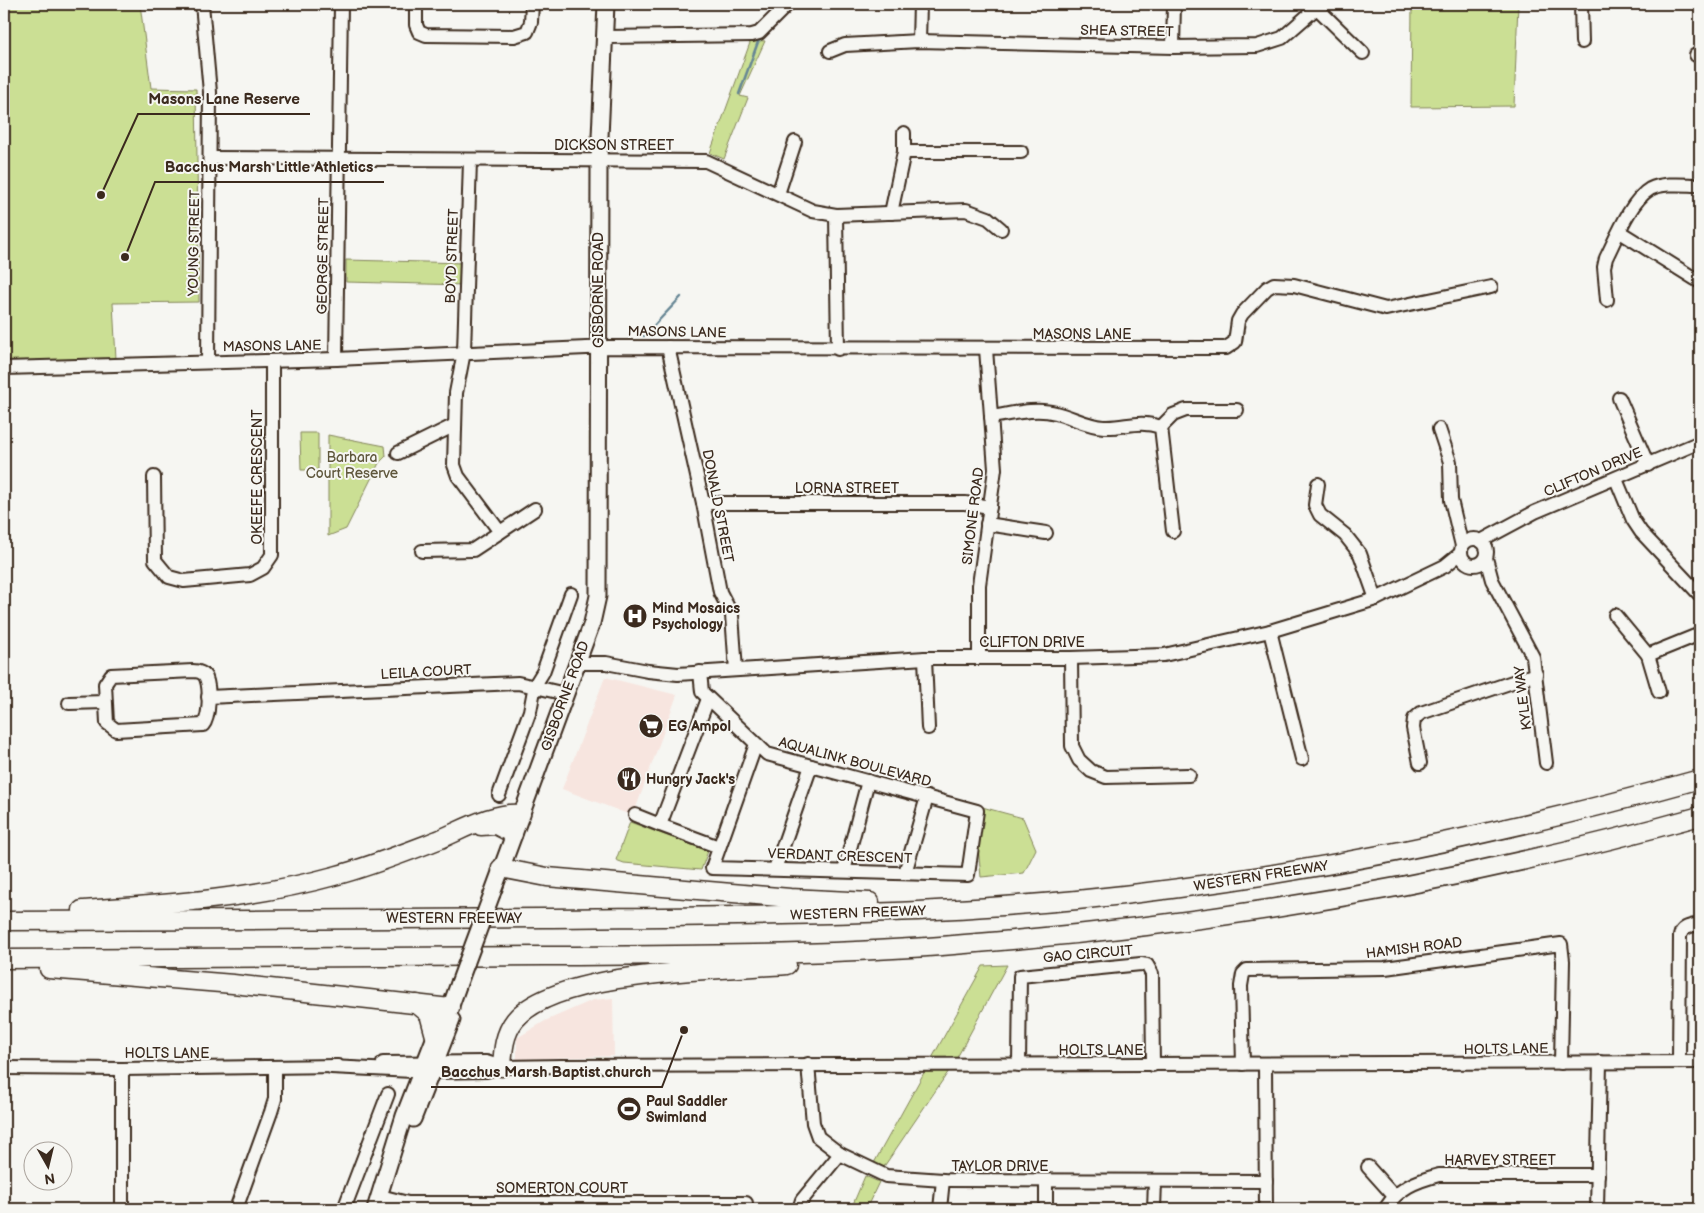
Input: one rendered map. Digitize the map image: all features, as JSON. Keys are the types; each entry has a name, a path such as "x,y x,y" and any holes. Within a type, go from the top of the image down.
{"highway":[{"path":"1593,808 1700,770"},
{"name":"WESTERN FREEWAY","path":"4,921 795,915 922,911 1033,904 1190,886 1367,859 1593,808 1700,779"},
{"path":"4,916 174,904 272,891 355,870 509,814 521,814"},
{"path":"4,959 762,954 965,944 1178,922 1324,900 1487,870 1603,843 1700,816"},
{"path":"468,828 496,825 513,834"},
{"path":"1603,843 1700,826"},
{"path":"502,868 547,876 807,899 887,903 1033,904"},
{"path":"502,1067 503,1047 508,1030 522,1012 544,999 581,985 661,974 905,954 965,944"},
{"path":"4,966 233,984 417,1004 450,1010"},
{"path":"417,1004 430,1014 435,1036"}],"main road":[{"name":"GISBORNE ROAD","path":"377,1202 390,1168 396,1141 452,1020 450,1010 459,983 521,814 531,784 538,747 575,656 600,577 599,159 606,4"},
{"name":"GISBORNE ROAD","path":"429,1067 435,1036 443,1016 450,1010"}],"street":[{"name":"YOUNG STREET","path":"202,4 210,92 208,362"},
{"name":"GEORGE STREET","path":"336,359 341,4"},
{"path":"416,4 416,26 419,32 426,35 485,36 514,36 527,32 531,22 532,4"},
{"path":"606,37 752,34 759,32 788,4"},
{"path":"919,42 920,4"},
{"path":"1173,47 1174,4"},
{"path":"1581,4 1582,42"},
{"path":"1320,6 1362,53"},
{"name":"SHEA STREET","path":"830,51 845,45 919,42 1173,47 1256,46 1282,38 1320,6"},
{"path":"891,213 904,152 904,133"},
{"path":"778,194 796,142"},
{"path":"904,152 1021,152"},
{"name":"DICKSON STREET","path":"210,158 706,161 813,211 836,215 966,210 988,218 1001,229"},
{"name":"BOYD STREET","path":"470,161 464,352 456,393 454,465 458,476 500,532"},
{"path":"1607,300 1604,267 1606,258 1634,204 1651,189 1667,185 1700,185"},
{"path":"836,215 838,349"},
{"path":"1620,232 1700,282"},
{"name":"MASONS LANE","path":"4,368 336,359 598,347 838,349 1217,348 1231,346 1235,342 1238,321 1242,314 1267,288 1274,284 1294,285 1386,309 1491,287"},
{"name":"DONALD STREET","path":"668,347 703,503 720,592 732,615 736,670"},
{"name":"SIMONE ROAD","path":"979,657 979,585 995,469 986,349"},
{"name":"OKEEFE CRESCENT","path":"154,477 155,560 168,577 184,581 250,575 263,568 272,555 272,361"},
{"path":"1619,398 1648,465"},
{"path":"1161,427 1173,415 1186,410 1237,410"},
{"path":"991,417 1033,411 1054,412 1106,427 1146,422 1161,427"},
{"path":"398,453 455,426"},
{"path":"1161,427 1173,531"},
{"path":"1439,429 1450,462 1450,500 1466,557"},
{"name":"CLIFTON DRIVE","path":"1482,547 1499,532 1535,512 1700,442"},
{"path":"1616,479 1633,520 1641,532 1700,596"},
{"path":"1318,484 1315,505 1320,515 1345,535 1360,554 1376,599"},
{"name":"LORNA STREET","path":"703,503 965,503 990,507"},
{"path":"422,551 473,550 535,509"},
{"path":"1457,522 1482,547 1481,563 1466,557"},
{"path":"987,524 1046,533"},
{"path":"1466,557 1467,541 1482,547"},
{"name":"KYLE WAY","path":"1482,547 1492,580 1533,657 1546,763"},
{"name":"CLIFTON DRIVE","path":"575,656 648,671 700,672 925,658 1071,658 1164,655 1270,631 1376,599 1466,557"},
{"name":"KYLE WAY","path":"1466,557 1492,580"},
{"path":"499,795 530,711 535,685 543,672 571,594"},
{"path":"1616,615 1648,655 1659,692"},
{"path":"1270,631 1302,759"},
{"path":"1648,655 1700,634"},
{"path":"925,658 928,728"},
{"path":"1071,658 1072,746 1079,760 1091,771 1106,777 1189,775"},
{"path":"199,672 207,679 208,719 203,725 195,727 114,729 107,723 105,702 105,682 116,674 199,672"},
{"name":"AQUALINK BOULEVARD","path":"700,672 702,692 767,754 977,811 968,875"},
{"path":"1420,763 1413,728 1414,719 1421,713 1536,674"},
{"name":"LEILA COURT","path":"208,698 518,683 535,685 561,693"},
{"path":"660,825 708,699"},
{"path":"69,703 105,702"},
{"path":"635,815 719,847 756,744"},
{"path":"775,869 811,766"},
{"path":"844,871 868,781"},
{"path":"905,873 927,797"},
{"name":"VERDANT CRESCENT","path":"719,847 712,868 968,875"},
{"path":"1679,1062 1680,936 1682,930 1686,927 1700,924"},
{"name":"HAMISH ROAD","path":"1243,1064 1241,986 1243,974 1247,970 1385,968 1561,944 1563,961 1561,1063"},
{"name":"GAO CIRCUIT","path":"1019,1065 1020,976 1141,964 1146,965 1152,974 1153,1065"},
{"path":"1597,1209 1600,1062"},
{"name":"HOLTS LANE","path":"4,1068 122,1069 331,1066 429,1067 486,1071 502,1067 808,1064 1153,1065 1700,1062"},
{"name":"TAYLOR DRIVE","path":"808,1064 813,1122 818,1137 840,1154 886,1176 943,1180 1266,1181"},
{"path":"1265,1064 1266,1209"},
{"path":"236,1209 275,1099 275,1068"},
{"path":"122,1069 122,1209"},
{"path":"344,1209 388,1094"},
{"path":"799,1209 802,1200 840,1154"},
{"path":"1368,1167 1394,1196"},
{"name":"HARVEY STREET","path":"1385,1209 1394,1196 1415,1182 1439,1175 1598,1175"},
{"path":"940,1209 943,1180"},
{"path":"1046,1181 1046,1209"},
{"path":"1154,1209 1155,1181"},
{"name":"SOMERTON COURT","path":"377,1202 571,1206 746,1203"}],"shaded area":[{"path":"605,677 677,695 633,816 562,789"},
{"path":"613,998 614,1056 517,1059 517,1038 545,1021 593,1000"}],"green space":[{"path":"4,4 140,4 151,88 196,89 199,302 113,303 116,359 4,363"},
{"path":"1412,4 1518,4 1514,106 1411,107"},
{"path":"751,40 765,41 740,96 748,98 724,159 710,153"},
{"path":"346,260 465,263 465,285 346,282"},
{"path":"300,433 318,433 318,470 301,470"},
{"name":"Barbara Court Reserve","path":"328,435 385,446 386,456 379,463 346,529 328,536"},
{"path":"982,807 1023,818 1036,849 1024,873 981,877 978,847"},
{"path":"630,822 708,851 701,870 624,863 616,860"},
{"path":"1007,965 953,1065 883,1168 874,1163 983,966"},
{"path":"865,1176 879,1182 866,1209 851,1209"}],"waterway":[{"path":"739,94 758,42 763,37"},
{"path":"644,336 681,297"}],"place":[{"name":"Masons Lane Reserve","path":"101,195"},
{"name":"Bacchus Marsh Little Athletics","path":"125,257"},
{"name":"Mind Mosaics Psychology","path":"635,616"},
{"name":"EG Ampol","path":"651,726"},
{"name":"Hungry Jack's","path":"629,779"},
{"name":"Bacchus Marsh Baptist church","path":"684,1030"},
{"name":"Paul Saddler Swimland","path":"629,1109"}]}
